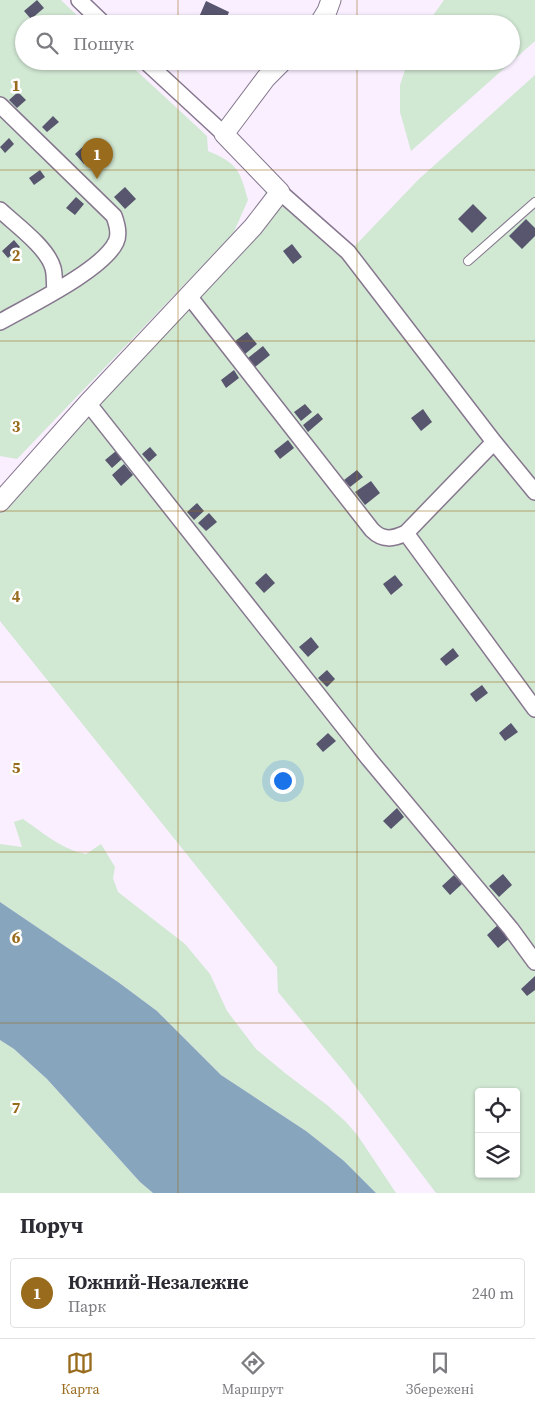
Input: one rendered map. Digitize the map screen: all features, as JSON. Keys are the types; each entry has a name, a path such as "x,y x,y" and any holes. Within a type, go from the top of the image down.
{"street":[{"path":"79,0 95,15"},
{"path":"325,15 331,0"},
{"path":"155,70 224,134 280,192 348,252 494,442 535,492"},
{"path":"224,134 274,70"},
{"path":"0,106 114,216 117,224 117,240 111,250 94,266 55,291 0,322"},
{"path":"1,499 252,227 280,192"},
{"path":"0,210 40,247 50,259 54,270 55,291"},
{"path":"189,296 378,536 387,539 397,538 406,534 494,442"},
{"path":"88,403 368,758 511,929 535,962"},
{"path":"406,534 535,710"}],"lane":[{"path":"468,261 535,202"}],"green space":[{"path":"0,0 61,0 77,15 15,15 15,70 136,70 207,136 208,151 218,155 236,169 248,200 233,234 17,459 0,456"},
{"path":"444,0 535,0 535,41 520,54 520,15 433,15"},
{"path":"405,70 502,70 411,151 400,112 400,85"},
{"path":"535,75 535,1193 436,1193 346,1074 278,992 277,967 0,621 0,502 264,201 263,183 349,252 419,179"},
{"path":"23,819 53,840 78,852 86,854 101,844 115,867 113,878 118,892 185,944 210,974 227,1011 256,1049 346,1122 358,1136 396,1193 376,1193 344,1161 306,1131 221,1075 157,1011 118,982 0,902 0,844 22,847 14,822"},
{"path":"0,1040 14,1049 47,1079 140,1182 153,1193 0,1193"}],"water":[{"path":"0,902 118,982 157,1011 221,1075 306,1131 344,1161 376,1193 153,1193 140,1182 47,1079 14,1049 0,1040"}],"building":[{"path":"37,0 44,8 36,15 28,15 24,11"},
{"path":"206,1 229,12 228,15 200,15"},
{"path":"18,92 26,100 17,108 9,100"},
{"path":"53,116 59,122 47,132 42,127"},
{"path":"9,138 14,144 5,153 0,147"},
{"path":"87,143 96,153 84,164 75,154"},
{"path":"40,170 45,177 34,185 29,178"},
{"path":"125,187 136,199 125,209 114,197"},
{"path":"76,197 84,204 75,215 66,208"},
{"path":"473,204 487,218 472,233 458,219"},
{"path":"526,219 535,228 535,236 522,249 509,236"},
{"path":"14,240 20,247 8,258 2,251"},
{"path":"292,244 302,257 293,264 283,251"},
{"path":"247,332 257,344 244,355 234,342"},
{"path":"263,346 270,355 255,367 248,358"},
{"path":"234,370 239,378 226,388 221,380"},
{"path":"305,404 312,412 301,421 294,412"},
{"path":"423,409 432,422 421,431 411,418"},
{"path":"318,413 323,419 308,432 303,425"},
{"path":"288,440 294,448 280,459 274,451"},
{"path":"150,447 157,455 149,462 142,454"},
{"path":"116,451 122,459 112,468 105,460"},
{"path":"124,464 133,475 121,486 112,475"},
{"path":"357,470 363,477 350,487 344,480"},
{"path":"371,481 380,493 365,505 355,492"},
{"path":"197,503 204,511 194,520 187,512"},
{"path":"209,513 217,522 206,531 198,523"},
{"path":"266,573 275,583 264,593 255,583"},
{"path":"395,575 403,585 391,595 383,584"},
{"path":"311,637 319,647 308,657 299,647"},
{"path":"453,648 459,656 446,666 440,659"},
{"path":"327,670 335,679 327,687 318,678"},
{"path":"482,685 488,693 476,702 470,694"},
{"path":"511,723 518,732 505,741 499,733"},
{"path":"328,733 336,741 323,752 316,744"},
{"path":"397,808 404,817 391,829 383,821"},
{"path":"503,874 512,885 499,897 489,886"},
{"path":"454,875 462,884 450,895 442,886"},
{"path":"500,923 512,936 498,948 487,935"},
{"path":"535,976 535,990 527,996 521,989"}],"place":[{"name":"Южний-Незалежне","path":"97,179"}]}
